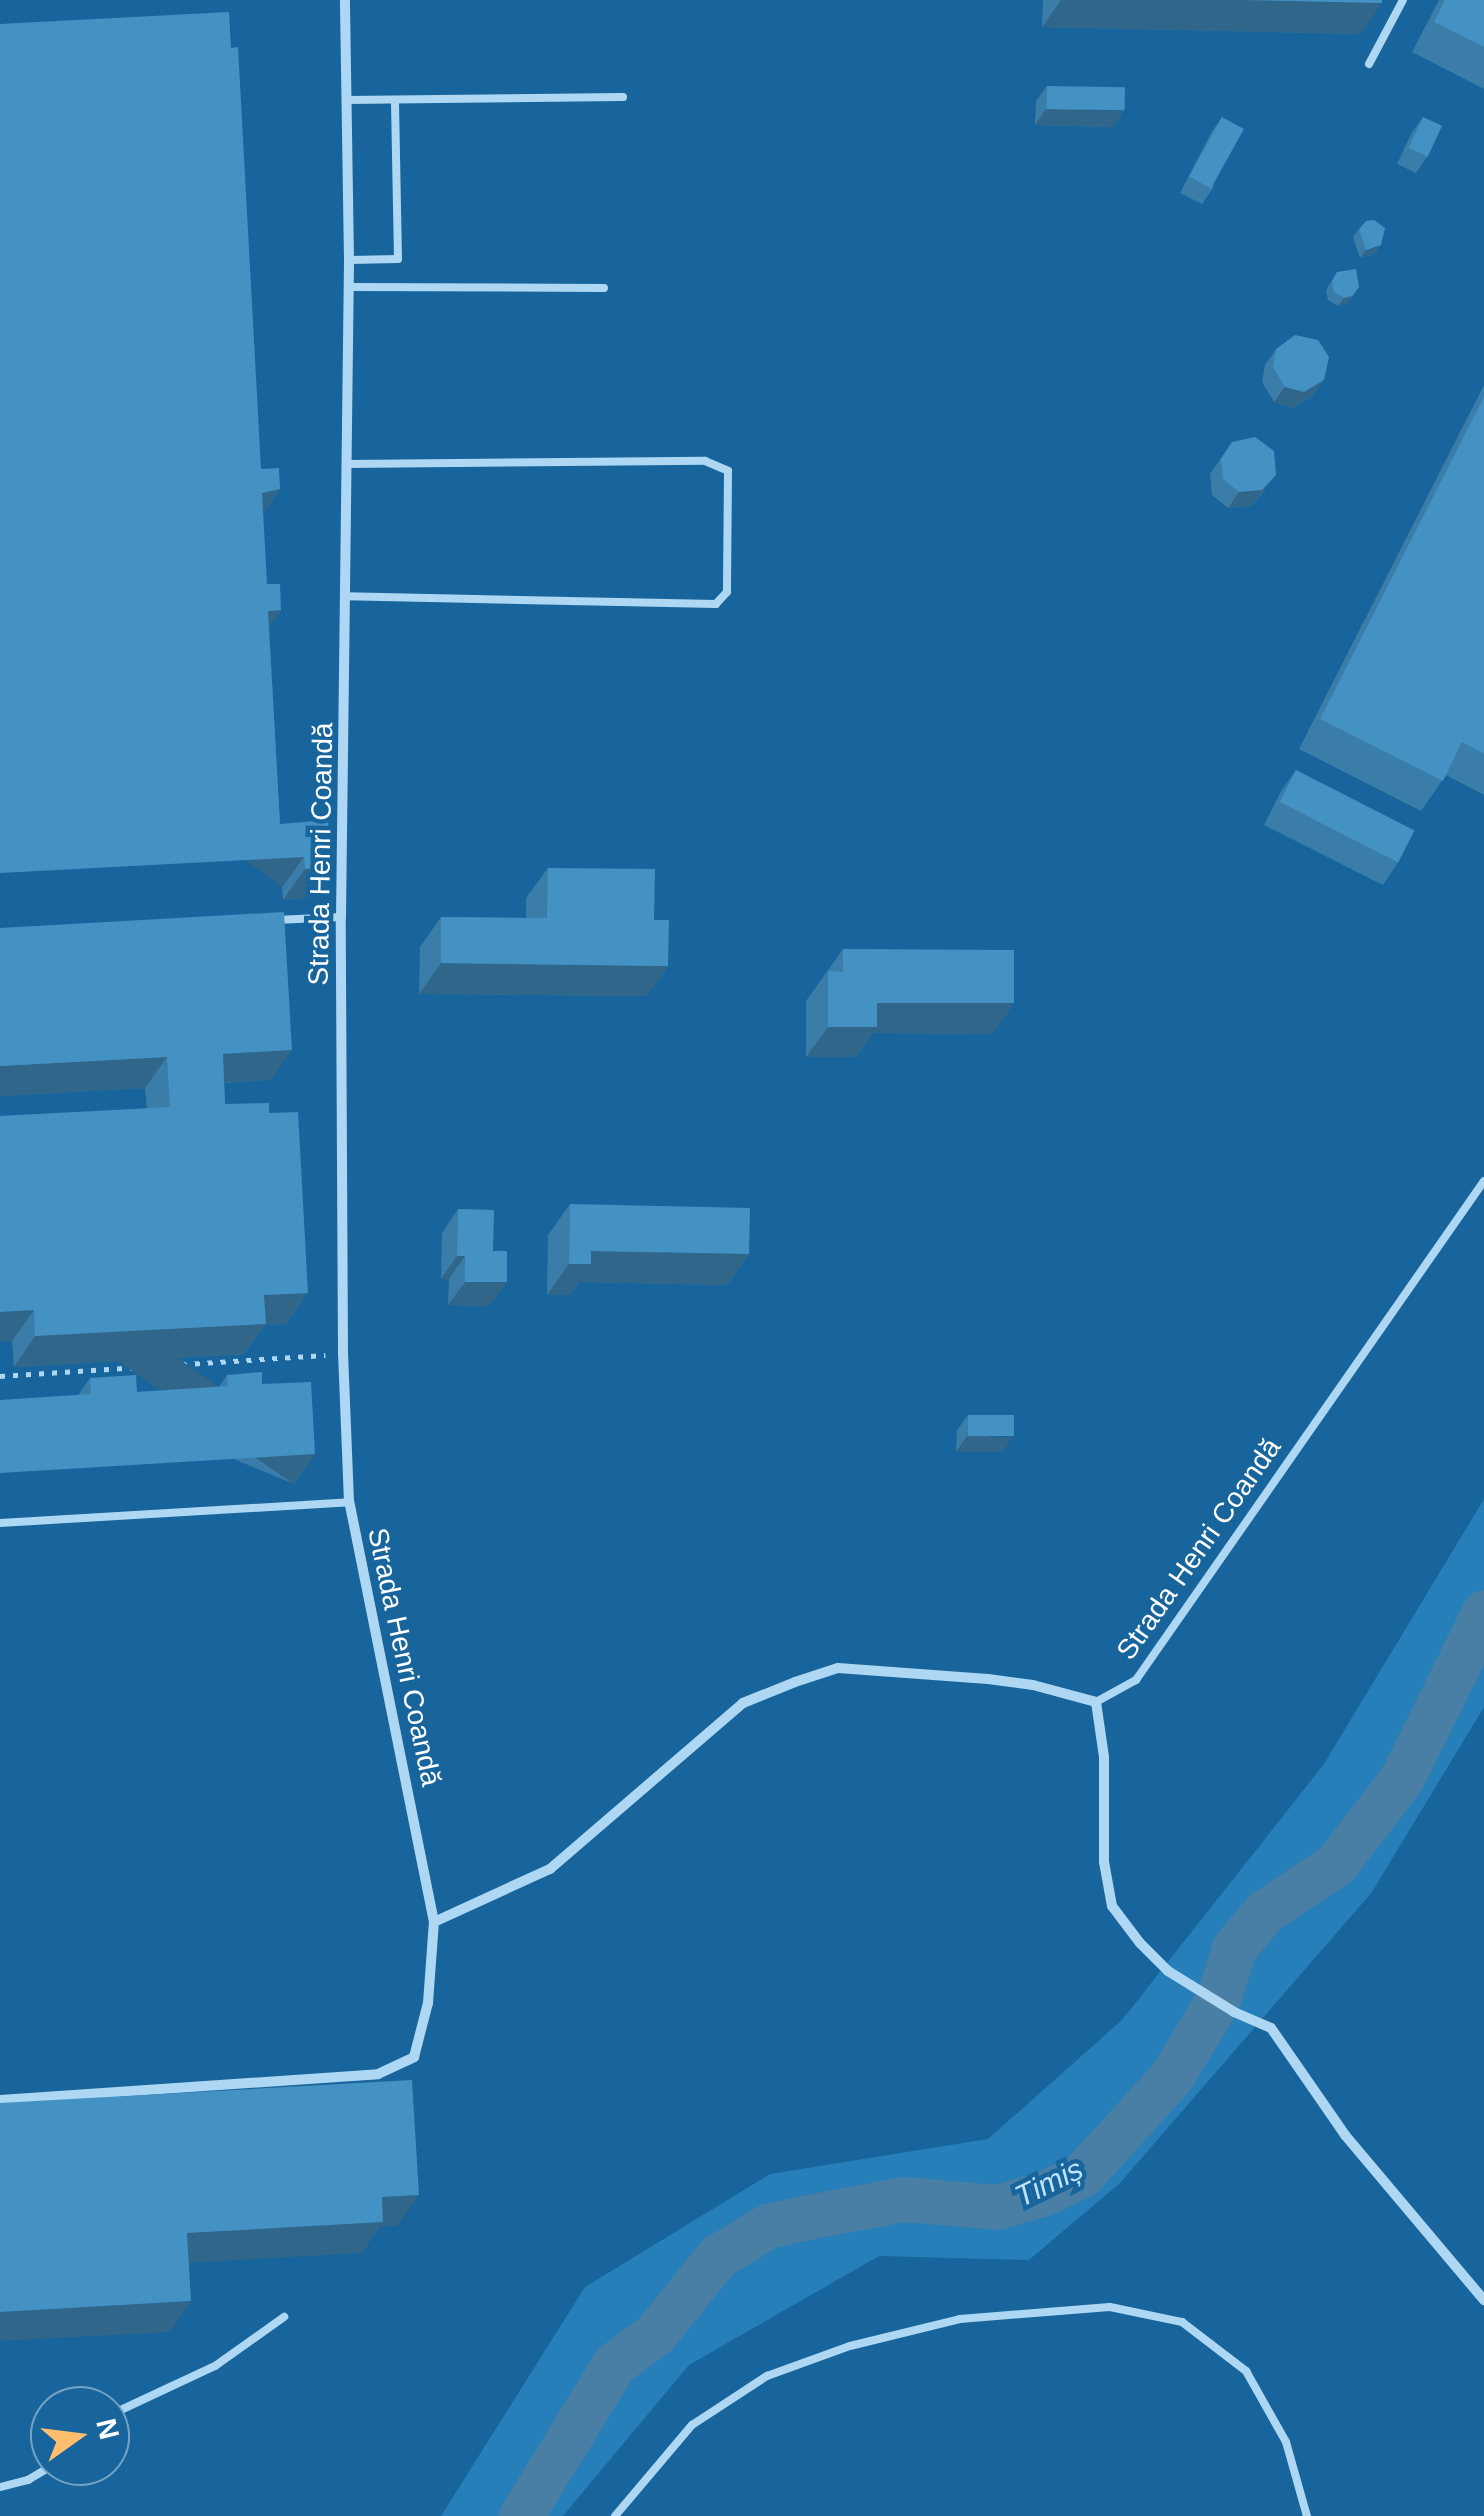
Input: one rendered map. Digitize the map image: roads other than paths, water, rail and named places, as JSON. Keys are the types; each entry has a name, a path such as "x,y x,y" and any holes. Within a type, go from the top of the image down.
{"street":[{"name":"Strada Henri Coandă","path":"0,2100 378,2074 414,2057 428,2003 434,1922 349,1502 343,1354 341,917 347,596 345,0"},
{"path":"434,1922 550,1869 743,1704 794,1682 838,1668 1034,1684 1076,1700 1096,1702 1104,1757 1104,1862 1112,1906 1168,1971 1234,2012 1271,2028 1344,2134 1484,2300"}],"lane":[{"path":"1370,64 1403,0"},
{"path":"346,100 623,97"},
{"path":"348,260 398,260 395,101"},
{"path":"348,287 604,288"},
{"path":"346,464 705,462 728,471 728,592 716,604 347,596"},
{"path":"257,921 341,917"},
{"name":"Strada Henri Coandă","path":"1096,1702 1136,1680 1484,1181"},
{"path":"0,1523 349,1502"},
{"path":"615,2516 692,2424 767,2376 850,2346 960,2318 1110,2308 1182,2322 1246,2371 1286,2442 1308,2516"},
{"path":"130,2406 215,2366 284,2317"},
{"path":"0,2487 30,2479"}],"waterway":[{"name":"Timiș","path":"521,2516 614,2364 655,2334 718,2256 768,2226 808,2217 904,2199 997,2207 1045,2193 1082,2175 1172,2076 1218,1999 1234,1948 1264,1912 1336,1864 1402,1778 1484,1612"}]}
